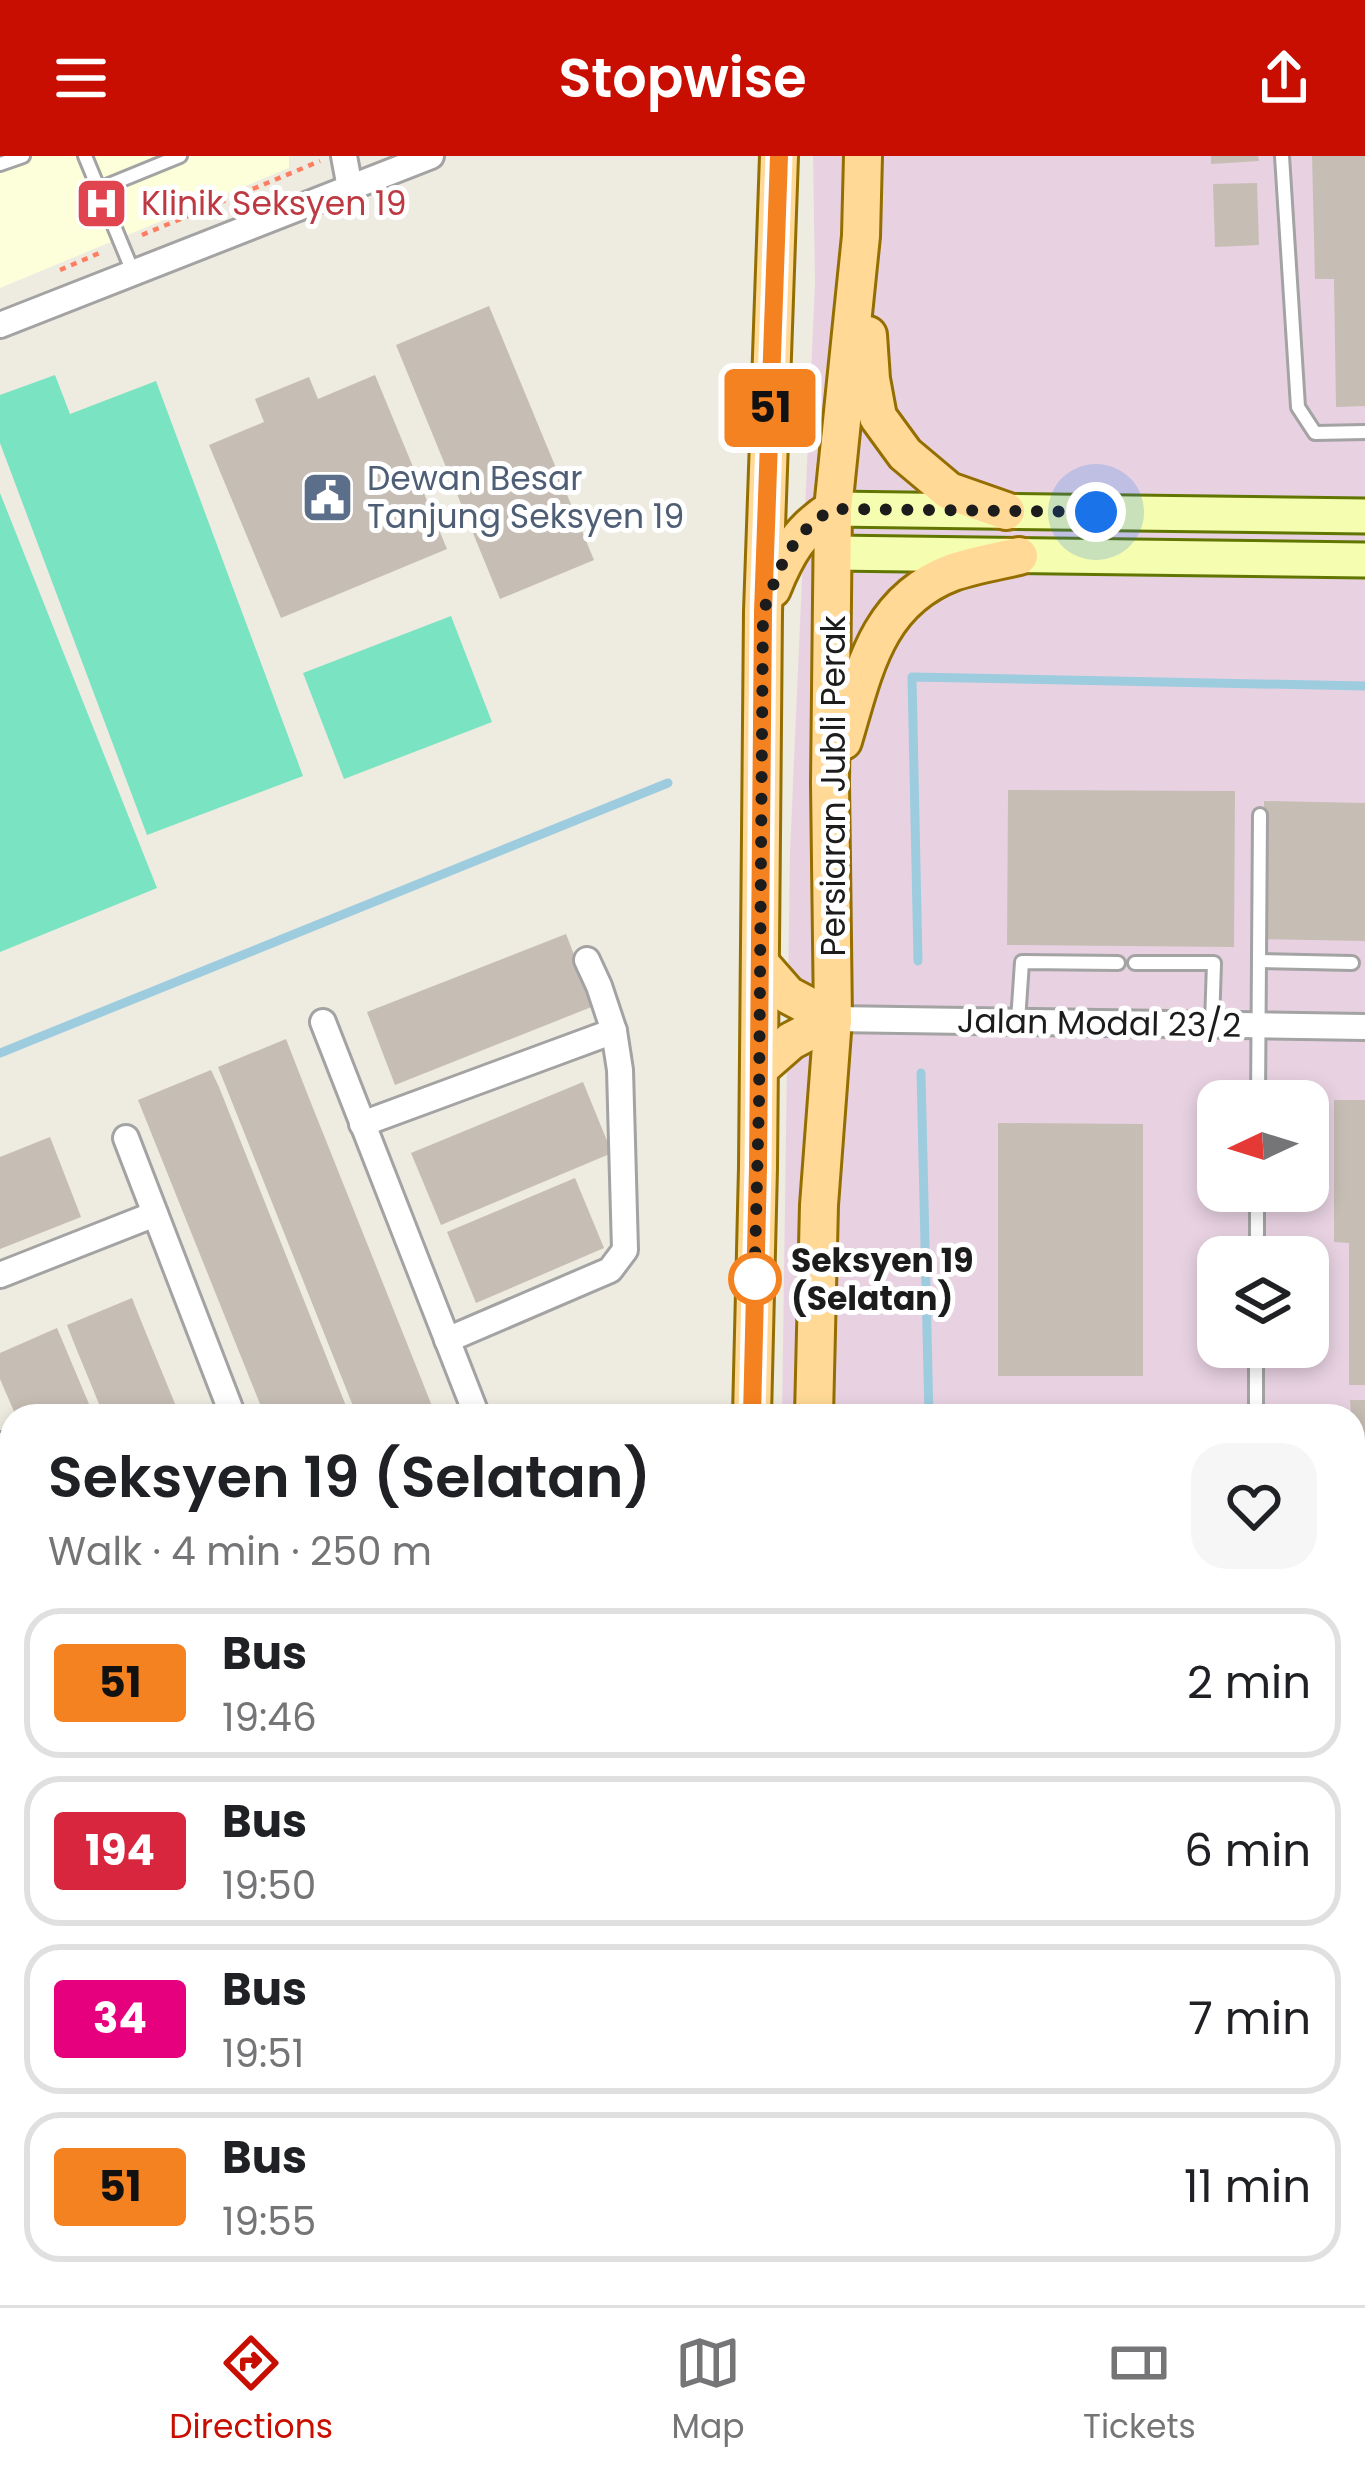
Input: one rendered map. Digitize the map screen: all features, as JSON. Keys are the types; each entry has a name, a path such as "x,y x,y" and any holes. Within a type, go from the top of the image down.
{"main road":[{"name":"Persiaran Jubli Perak","path":"814,1404 819,1205 832,1019 833,509 861,236 863,156"},
{"path":"752,1404 763,612 775,165"},
{"path":"861,236 878,417 905,454 949,491 1006,511"},
{"path":"767,470 801,533 834,553 1365,560"},
{"path":"763,612 785,556 801,533 833,509 1365,516"},
{"path":"830,783 864,670 883,626 915,593 952,573 1018,556"},
{"path":"760,963 788,995 832,1019"},
{"path":"759,1069 791,1041 832,1019"}],"street":[{"path":"344,156 350,188"},
{"path":"0,325 431,156"},
{"path":"447,1340 610,1270 625,1250 620,1070 614,1031 587,960"},
{"name":"Jalan Modal 23/2","path":"832,1019 1365,1027"},
{"path":"322,1022 472,1404"},
{"path":"362,1124 614,1031"},
{"path":"126,1138 228,1404"},
{"path":"0,1275 155,1214"}],"lane":[{"path":"0,164 23,156"},
{"path":"85,156 133,273"},
{"path":"99,189 180,156"},
{"path":"1282,156 1298,407 1315,433 1365,432"},
{"path":"1258,1080 1260,815"},
{"path":"1259,961 1352,963"},
{"path":"1018,1022 1022,962 1118,963"},
{"path":"1135,963 1214,963 1212,1025"},
{"path":"1256,1368 1256,1404"}],"path":[{"path":"61,270 331,156"}],"shaded area":[{"name":"Klinik Seksyen 19","path":"0,156 289,156 289,168 0,288"},
{"path":"813,156 1365,156 1365,1404 782,1404 790,853 815,282"}],"green space":[{"path":"55,375 70,414 156,381 303,776 147,835 0,443 0,395"},
{"path":"0,493 157,888 0,952"},
{"path":"451,616 492,722 344,779 303,673"}],"building":[{"path":"1211,156 1258,156 1259,161 1211,164"},
{"path":"1312,156 1365,156 1365,406 1336,407 1334,279 1315,279"},
{"path":"1257,183 1259,245 1215,247 1213,184"},
{"path":"489,306 594,560 500,599 396,345"},
{"name":"Dewan Besar Tanjung Seksyen 19","path":"375,375 447,549 281,618 209,445 264,422 255,399 309,377 318,399"},
{"path":"1008,790 1235,791 1234,947 1007,945"},
{"path":"1264,801 1365,803 1365,941 1263,939"},
{"path":"566,934 594,1006 395,1085 367,1012"},
{"path":"286,1039 431,1404 352,1404 218,1067"},
{"path":"211,1070 345,1404 260,1404 138,1100"},
{"path":"583,1082 612,1153 441,1225 411,1153"},
{"path":"1334,1100 1365,1100 1365,1385 1349,1385 1349,1243 1334,1242"},
{"path":"998,1123 1143,1124 1143,1376 998,1376"},
{"path":"50,1137 81,1217 0,1249 0,1157"},
{"path":"575,1178 604,1248 476,1303 447,1232"},
{"path":"132,1298 175,1404 99,1404 67,1325"},
{"path":"57,1328 89,1404 11,1404 0,1379 0,1353"}],"waterway":[{"path":"918,961 912,677 1365,686"},
{"path":"0,1053 668,783"},
{"path":"921,1073 929,1404"}],"bus line":[{"name":"51","path":"752,1404 763,612 779,156"}],"place":[{"name":"Klinik Seksyen 19","path":"102,203"},
{"name":"Dewan Besar Tanjung Seksyen 19","path":"328,497"},
{"name":"Seksyen 19 (Selatan)","path":"755,1279"}],"route":[{"path":"755,1279 754,1298 763,612 785,556 801,533 833,509 1096,512"}]}
